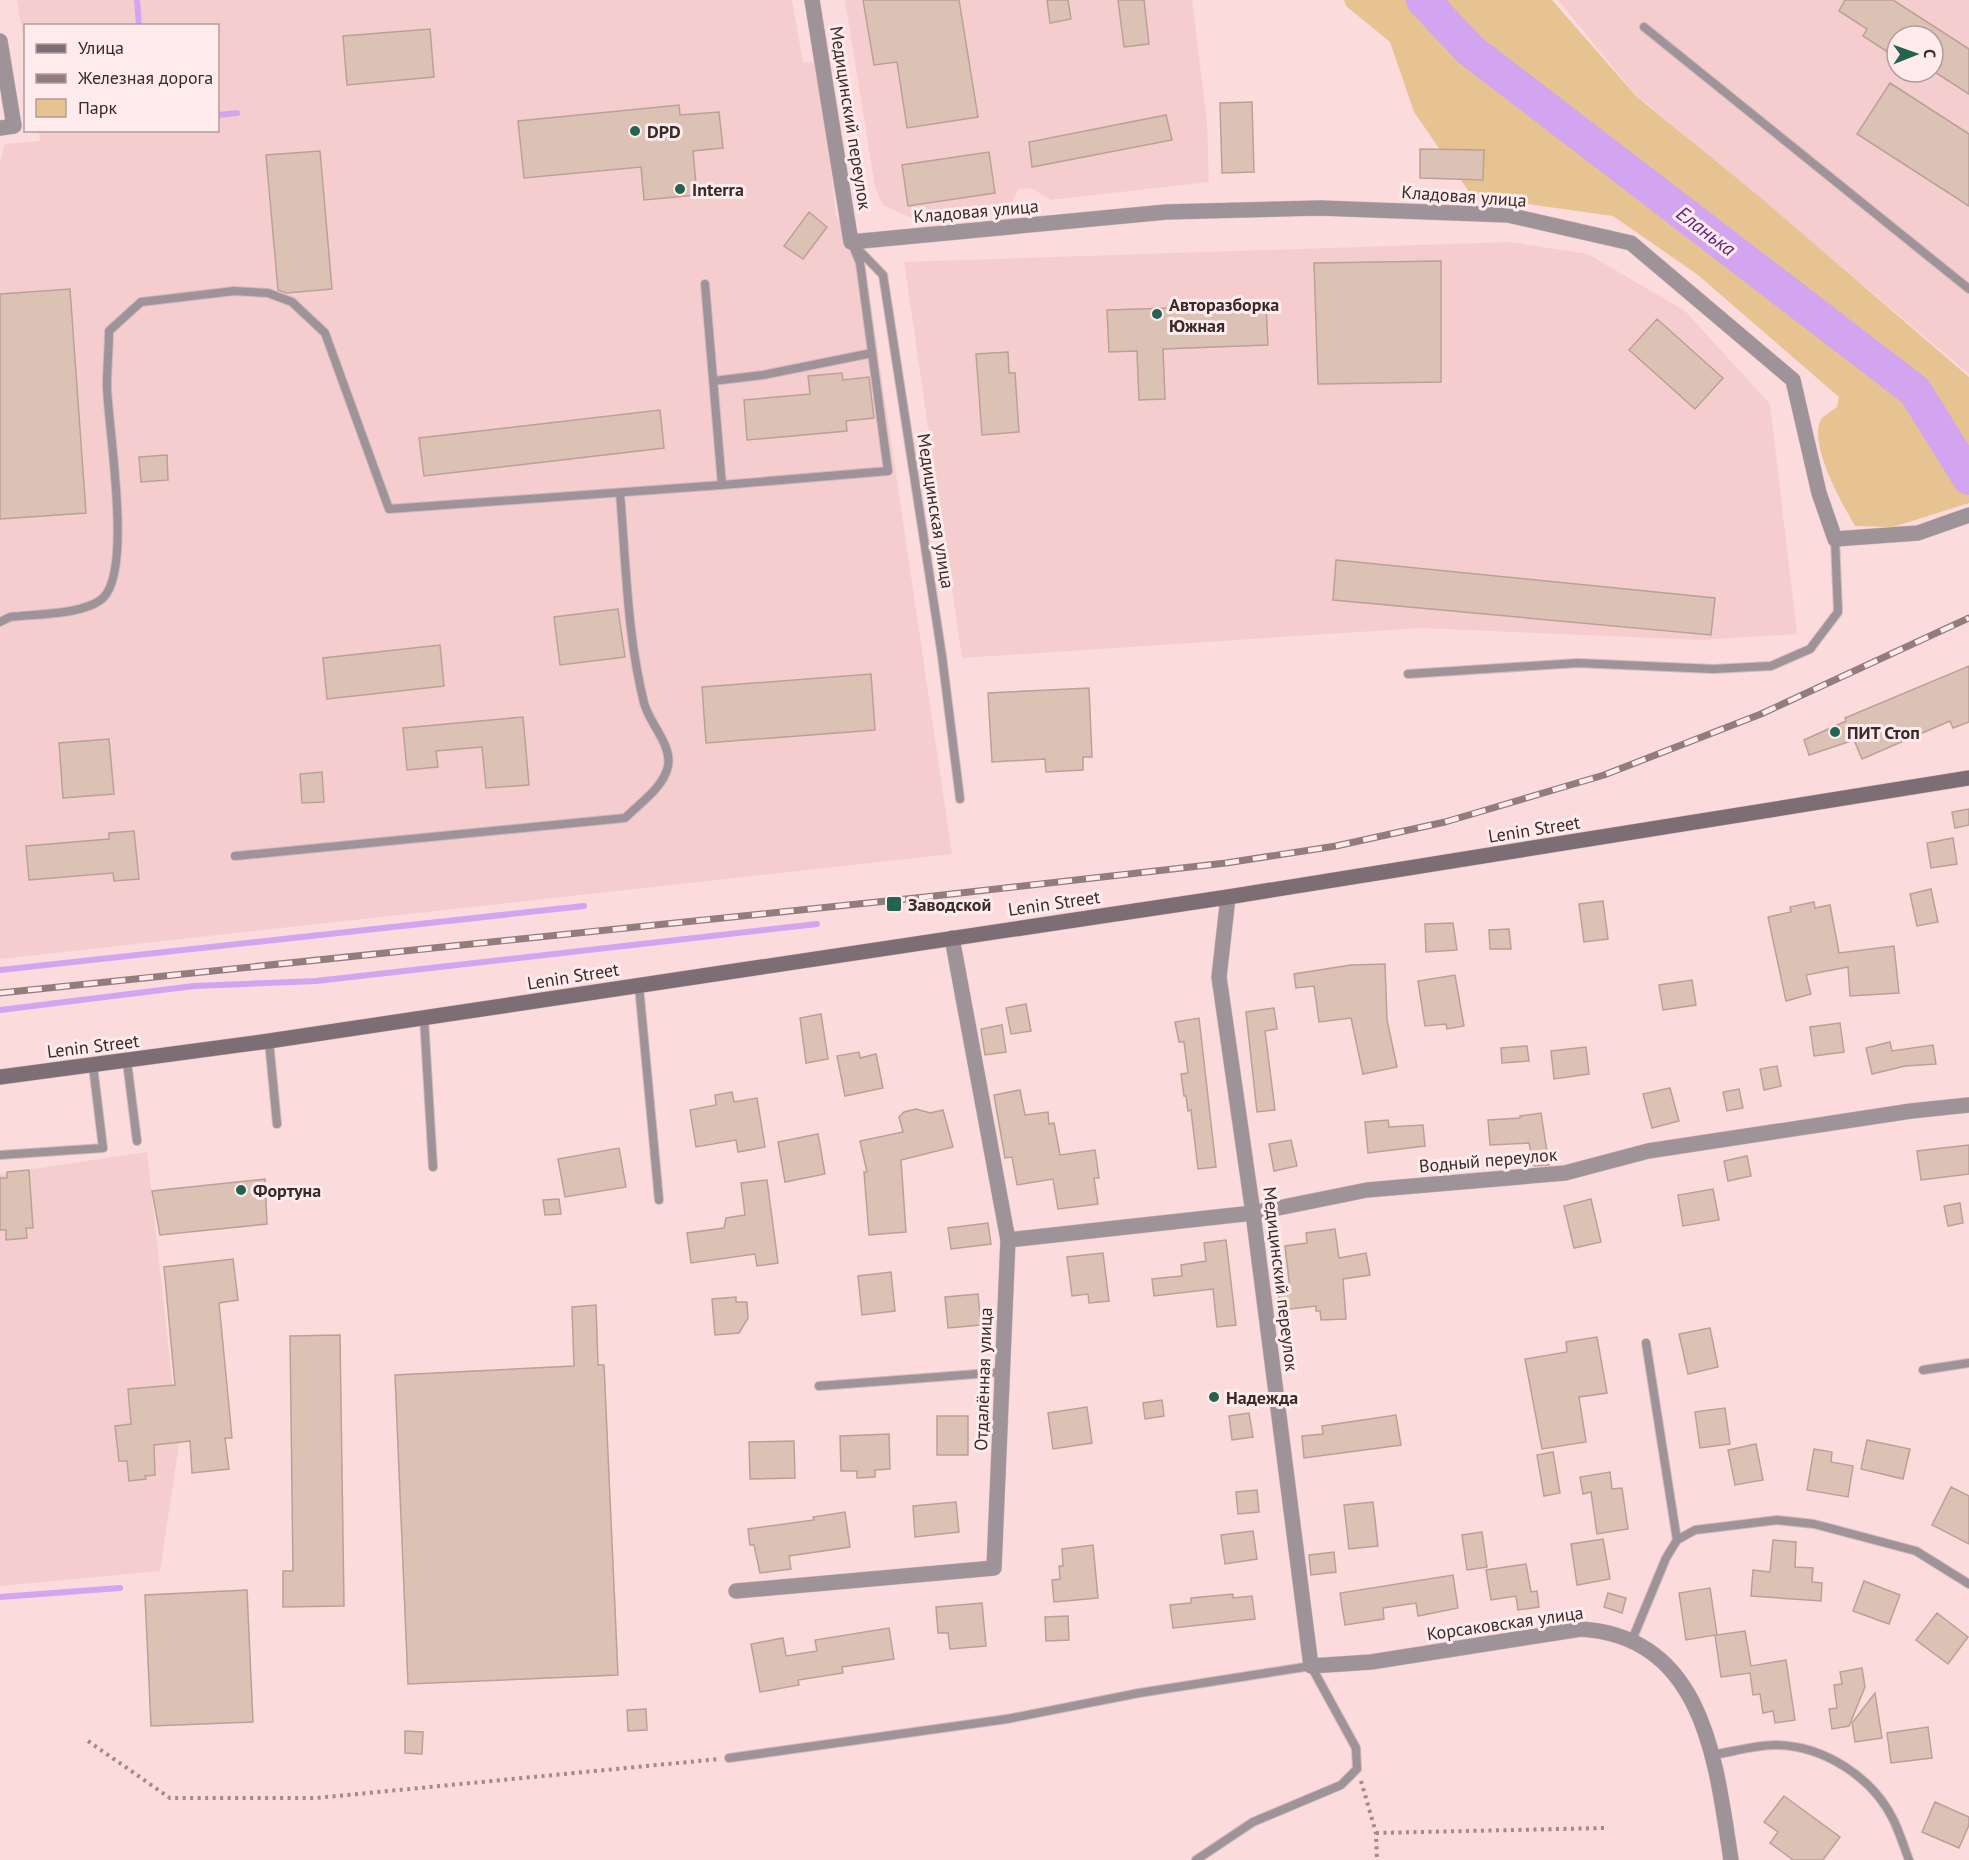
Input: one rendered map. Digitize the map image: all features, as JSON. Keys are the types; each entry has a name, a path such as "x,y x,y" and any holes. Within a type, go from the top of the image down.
{"main road":[{"name":"Lenin Street","path":"0,1077 127,1062 1228,897 1969,778"}],"street":[{"name":"Медицинский переулок","path":"812,0 851,242"},
{"path":"0,40 14,126 0,128"},
{"name":"Кладовая улица","path":"851,242 1166,212 1320,208 1508,215 1631,243 1793,380 1820,494 1835,539"},
{"path":"1835,539 1918,533 1969,515"},
{"name":"Медицинский переулок","path":"1228,897 1219,978 1253,1213 1311,1666"},
{"name":"Отдалённая улица","path":"736,1590 994,1568 1008,1240 952,938"},
{"name":"Водный переулок","path":"1008,1240 1253,1213 1367,1190 1565,1173 1648,1151 1911,1111 1969,1105"},
{"name":"Корсаковская улица","path":"1311,1666 1371,1662 1581,1629 1605,1630 1632,1640 1653,1653 1677,1676 1696,1705 1712,1755 1731,1860"}],"lane":[{"path":"1644,27 1969,289"},
{"path":"0,622 10,617 76,610 90,605 104,597 115,577 118,537 107,386 109,331 141,302 234,291 268,293 292,302 302,309 325,333 389,509 888,471 861,263 851,242"},
{"name":"Медицинская улица","path":"851,242 883,275 942,656 960,799"},
{"path":"705,284 722,485"},
{"path":"713,381 764,375 872,353"},
{"path":"236,856 625,818 665,778 669,763 658,732 644,705 632,640 620,493"},
{"path":"1408,674 1578,663 1713,669 1771,666 1810,649 1838,612 1835,539"},
{"path":"639,986 659,1200"},
{"path":"424,1018 433,1167"},
{"path":"269,1041 277,1124"},
{"path":"127,1062 137,1141"},
{"path":"0,1155 103,1148 93,1066"},
{"path":"1646,1343 1677,1540"},
{"path":"1923,1370 1969,1363"},
{"path":"819,1386 1003,1372"},
{"path":"1632,1640 1666,1558 1677,1540 1695,1530 1777,1520 1814,1524 1916,1551 1969,1584"},
{"path":"729,1758 1007,1719 1139,1693 1311,1666 1356,1748 1357,1769 1341,1785 1253,1822 1196,1860"},
{"path":"1712,1755 1774,1745 1809,1751 1835,1761 1865,1783 1882,1802 1893,1820 1909,1860"}],"path":[{"path":"88,1741 170,1798 316,1798 729,1758"},
{"path":"1357,1769 1376,1833 1377,1860"},
{"path":"1376,1833 1604,1828"}],"shaded area":[{"path":"17,0 792,0 803,63 819,61 836,216 862,244 952,854 0,959 0,164 4,144 40,141 39,132 219,132 219,24 24,24 24,43"},
{"path":"845,0 1192,0 1207,123 1209,182 1051,200 1031,188 1018,190 1010,207 909,217 883,205 875,187"},
{"path":"1558,0 1969,0 1969,374 1634,93"},
{"path":"1510,242 1588,254 1685,311 1770,404 1797,634 1700,640 1421,628 962,658 904,262"},
{"path":"147,1152 179,1444 160,1571 0,1586 0,1174"}],"green space":[{"path":"1344,0 1552,0 1636,96 1761,198 1969,377 1969,503 1893,527 1855,526 1828,473 1819,442 1818,428 1822,418 1837,407 1839,397 1698,275 1613,216 1472,196 1414,112 1390,42 1346,6"}],"building":[{"path":"863,0 959,0 978,117 907,128 897,62 874,65"},
{"path":"1047,0 1068,0 1071,19 1050,23"},
{"path":"1118,0 1144,0 1149,44 1124,47"},
{"path":"1845,0 1893,0 1930,24 1885,24 1885,50 1863,36 1867,29 1839,11"},
{"path":"430,29 434,77 347,85 343,36"},
{"path":"1945,34 1969,49 1969,94 1945,79"},
{"path":"1889,84 1892,84 1969,134 1969,206 1857,134"},
{"path":"1252,102 1254,172 1222,173 1220,103"},
{"path":"679,105 680,115 719,112 723,148 693,151 697,195 644,200 641,167 524,178 518,121"},
{"path":"1166,115 1172,140 1032,167 1029,142"},
{"path":"1420,149 1484,150 1483,180 1420,178"},
{"path":"320,151 332,289 286,293 278,290 266,155"},
{"path":"989,152 995,193 908,206 902,165"},
{"path":"809,212 827,227 803,259 784,246"},
{"path":"1441,261 1441,382 1318,384 1314,263"},
{"path":"70,289 86,513 0,519 0,294"},
{"path":"1266,305 1268,345 1163,349 1165,399 1139,400 1137,351 1109,352 1107,310"},
{"path":"1657,319 1723,378 1695,409 1629,350"},
{"path":"1008,352 1009,373 1015,373 1019,432 982,435 976,354"},
{"path":"842,373 843,380 869,377 874,418 846,421 847,431 747,440 744,400 810,394 808,376"},
{"path":"660,410 664,448 424,476 419,438"},
{"path":"167,455 168,480 141,482 139,457"},
{"path":"1336,560 1715,598 1711,635 1333,600"},
{"path":"618,609 625,657 560,665 554,617"},
{"path":"440,645 444,686 327,699 323,658"},
{"path":"1969,666 1969,722 1953,728 1950,721 1862,759 1854,740 1809,755 1804,740 1846,721 1845,718"},
{"path":"871,674 875,730 706,743 702,687"},
{"path":"1089,688 1092,757 1083,757 1083,770 1046,772 1045,759 992,762 988,693"},
{"path":"523,717 529,785 486,788 482,747 436,751 438,767 407,770 403,728"},
{"path":"109,739 114,794 63,798 59,743"},
{"path":"322,772 324,802 302,803 300,774"},
{"path":"1969,809 1969,825 1955,828 1952,812"},
{"path":"134,831 139,879 114,881 113,873 29,880 26,846 109,839 109,833"},
{"path":"1953,838 1957,864 1931,868 1927,843"},
{"path":"1931,889 1938,922 1917,926 1910,894"},
{"path":"1603,901 1608,939 1584,942 1579,904"},
{"path":"1814,902 1815,908 1830,905 1839,953 1894,946 1899,993 1850,996 1848,967 1806,975 1811,994 1786,1001 1768,917 1791,912 1790,907"},
{"path":"1453,923 1457,950 1426,952 1425,924"},
{"path":"1509,929 1511,949 1490,949 1489,930"},
{"path":"1385,964 1387,1020 1397,1067 1363,1074 1351,1018 1319,1022 1314,986 1296,988 1294,974 1351,965"},
{"path":"1455,975 1464,1026 1447,1029 1446,1024 1425,1026 1418,981"},
{"path":"1692,980 1696,1005 1663,1010 1659,985"},
{"path":"1026,1004 1031,1031 1011,1034 1006,1008"},
{"path":"1274,1008 1277,1029 1265,1031 1275,1110 1257,1112 1246,1012"},
{"path":"821,1014 828,1059 806,1063 800,1018"},
{"path":"1199,1018 1216,1167 1198,1169 1191,1110 1188,1111 1181,1074 1188,1073 1184,1042 1179,1042 1175,1022"},
{"path":"1840,1023 1844,1052 1814,1056 1810,1027"},
{"path":"1002,1025 1006,1052 985,1055 981,1029"},
{"path":"1890,1042 1892,1051 1933,1045 1936,1064 1905,1066 1872,1074 1866,1048"},
{"path":"1527,1046 1529,1061 1502,1063 1501,1048"},
{"path":"1586,1047 1589,1074 1554,1079 1551,1051"},
{"path":"859,1052 860,1058 876,1054 883,1088 845,1096 837,1056"},
{"path":"1777,1066 1781,1086 1764,1090 1760,1069"},
{"path":"1670,1088 1679,1121 1652,1128 1643,1094"},
{"path":"1739,1089 1743,1108 1727,1111 1723,1092"},
{"path":"1020,1090 1025,1115 1048,1112 1049,1124 1054,1123 1060,1155 1095,1150 1099,1178 1094,1178 1098,1204 1058,1209 1053,1179 1017,1185 1012,1157 1005,1158 994,1095"},
{"path":"732,1092 734,1102 757,1098 765,1147 738,1152 736,1140 696,1147 690,1110 716,1105 715,1095"},
{"path":"916,1109 930,1113 943,1110 953,1147 901,1160 906,1232 869,1235 864,1172 867,1172 860,1141 903,1132 899,1117 904,1112"},
{"path":"1541,1113 1549,1165 1534,1166 1529,1143 1490,1145 1488,1120 1520,1118 1520,1116"},
{"path":"1388,1120 1389,1127 1423,1125 1425,1146 1368,1153 1365,1122"},
{"path":"818,1134 825,1174 785,1182 778,1142"},
{"path":"1291,1140 1297,1166 1274,1171 1269,1144"},
{"path":"1969,1145 1969,1174 1921,1180 1917,1151"},
{"path":"619,1148 626,1187 565,1197 558,1159"},
{"path":"1747,1156 1751,1176 1728,1181 1724,1161"},
{"path":"29,1170 33,1228 26,1228 27,1238 6,1240 6,1230 0,1230 0,1178 7,1178 7,1172"},
{"path":"265,1179 267,1224 160,1235 152,1191"},
{"path":"767,1180 778,1263 757,1266 755,1254 691,1263 687,1233 724,1228 726,1218 745,1215 741,1183"},
{"path":"1713,1189 1719,1220 1683,1226 1678,1195"},
{"path":"559,1199 561,1214 545,1215 543,1200"},
{"path":"1591,1199 1601,1242 1574,1248 1564,1206"},
{"path":"1960,1203 1963,1223 1948,1226 1944,1206"},
{"path":"988,1223 991,1244 951,1249 948,1228"},
{"path":"1335,1229 1339,1258 1366,1253 1370,1275 1343,1279 1346,1319 1321,1320 1320,1311 1316,1311 1316,1306 1281,1310 1278,1290 1290,1289 1285,1246 1307,1243 1306,1233"},
{"path":"1226,1240 1236,1325 1217,1327 1213,1289 1154,1296 1152,1279 1182,1276 1181,1265 1206,1261 1204,1243"},
{"path":"1103,1253 1109,1301 1089,1303 1088,1294 1072,1296 1067,1257"},
{"path":"233,1259 238,1300 219,1303 232,1438 225,1438 229,1469 192,1473 190,1441 154,1445 155,1475 145,1476 146,1479 129,1481 127,1461 119,1461 115,1426 131,1424 128,1389 175,1385 164,1267"},
{"path":"891,1272 895,1311 862,1315 858,1276"},
{"path":"978,1294 981,1325 948,1328 945,1297"},
{"path":"736,1297 736,1302 747,1302 748,1318 739,1333 715,1335 712,1299"},
{"path":"596,1305 598,1365 604,1365 618,1675 408,1684 395,1375 574,1366 572,1307"},
{"path":"1710,1328 1718,1367 1688,1374 1679,1334"},
{"path":"340,1335 344,1606 283,1607 283,1571 293,1571 290,1336"},
{"path":"1597,1337 1607,1393 1579,1397 1586,1442 1542,1449 1525,1359 1567,1352 1566,1342"},
{"path":"1162,1400 1164,1416 1145,1419 1143,1403"},
{"path":"1087,1407 1092,1443 1053,1449 1048,1413"},
{"path":"1725,1408 1730,1444 1700,1448 1695,1412"},
{"path":"1249,1413 1253,1437 1232,1440 1229,1416"},
{"path":"1396,1415 1401,1445 1304,1458 1302,1436 1323,1434 1322,1426"},
{"path":"937,1416 968,1416 968,1455 937,1455"},
{"path":"889,1434 890,1469 875,1470 875,1477 857,1478 857,1471 841,1471 840,1436"},
{"path":"1867,1440 1910,1449 1903,1479 1861,1469"},
{"path":"794,1441 795,1478 750,1479 749,1442"},
{"path":"1756,1444 1763,1480 1735,1485 1728,1450"},
{"path":"1814,1449 1832,1452 1831,1462 1853,1466 1848,1497 1807,1490"},
{"path":"1553,1452 1560,1493 1544,1496 1537,1455"},
{"path":"1610,1472 1612,1489 1622,1488 1628,1529 1597,1534 1591,1492 1583,1494 1580,1477"},
{"path":"1951,1487 1969,1496 1969,1544 1932,1525"},
{"path":"1257,1490 1259,1512 1238,1514 1236,1492"},
{"path":"956,1502 959,1532 915,1537 913,1506"},
{"path":"1373,1502 1378,1546 1349,1549 1344,1505"},
{"path":"845,1512 850,1547 789,1556 791,1569 760,1573 754,1545 750,1545 748,1529 814,1520 813,1517"},
{"path":"1253,1531 1257,1559 1225,1564 1221,1535"},
{"path":"1482,1532 1487,1567 1467,1570 1462,1535"},
{"path":"1603,1539 1610,1579 1577,1585 1571,1544"},
{"path":"1773,1540 1796,1542 1795,1567 1813,1568 1812,1582 1822,1583 1821,1601 1751,1596 1753,1570 1770,1572"},
{"path":"1093,1545 1098,1598 1054,1602 1052,1580 1060,1579 1059,1566 1063,1566 1062,1549"},
{"path":"1334,1552 1336,1572 1311,1575 1309,1555"},
{"path":"1526,1564 1531,1592 1537,1591 1539,1607 1518,1610 1516,1596 1491,1600 1486,1570"},
{"path":"1453,1575 1458,1608 1418,1616 1416,1603 1383,1608 1384,1619 1345,1625 1340,1593"},
{"path":"1864,1581 1900,1595 1889,1624 1853,1611"},
{"path":"1710,1588 1717,1635 1745,1631 1751,1666 1786,1660 1795,1720 1775,1723 1773,1711 1763,1713 1760,1694 1753,1695 1750,1673 1721,1677 1715,1635 1686,1640 1679,1593"},
{"path":"247,1590 253,1722 151,1726 145,1595"},
{"path":"1608,1593 1626,1598 1622,1613 1604,1607"},
{"path":"1233,1594 1233,1598 1252,1596 1255,1619 1173,1628 1170,1605 1191,1603 1191,1598"},
{"path":"982,1603 986,1646 950,1649 948,1633 938,1633 936,1607"},
{"path":"1937,1613 1968,1637 1948,1664 1916,1640"},
{"path":"1068,1616 1069,1640 1046,1641 1045,1617"},
{"path":"889,1628 894,1659 842,1667 843,1673 798,1680 799,1685 760,1692 751,1644 783,1638 786,1656 817,1651 815,1640"},
{"path":"1862,1668 1865,1687 1849,1726 1832,1729 1829,1709 1837,1708 1834,1685 1842,1684 1840,1672"},
{"path":"1875,1693 1882,1738 1855,1742 1852,1723"},
{"path":"646,1709 647,1730 628,1731 627,1710"},
{"path":"1928,1727 1932,1758 1891,1763 1887,1733"},
{"path":"405,1731 423,1732 422,1754 405,1753"},
{"path":"1784,1796 1840,1837 1823,1860 1793,1860 1770,1843 1778,1832 1764,1822"},
{"path":"1935,1802 1969,1817 1969,1825 1959,1848 1922,1832"}],"waterway":[{"path":"137,0 139,24"},
{"name":"Еланька","path":"1423,0 1470,50 1915,391 1969,478"},
{"path":"219,115 237,113"},
{"path":"0,970 584,906"},
{"path":"0,1010 194,986 316,981 817,924"},
{"path":"0,1597 120,1588"}],"railway":[{"path":"0,993 925,897 1226,863 1336,846 1445,822 1604,775 1761,714 1969,618"}],"place":[{"name":"DPD","path":"635,131"},
{"name":"Interra","path":"680,189"},
{"name":"Авторазборка Южная","path":"1157,314"},
{"name":"ПИТ Стоп","path":"1835,732"},
{"name":"Заводской","path":"894,904"},
{"name":"Фортуна","path":"241,1190"},
{"name":"Надежда","path":"1214,1397"}]}
